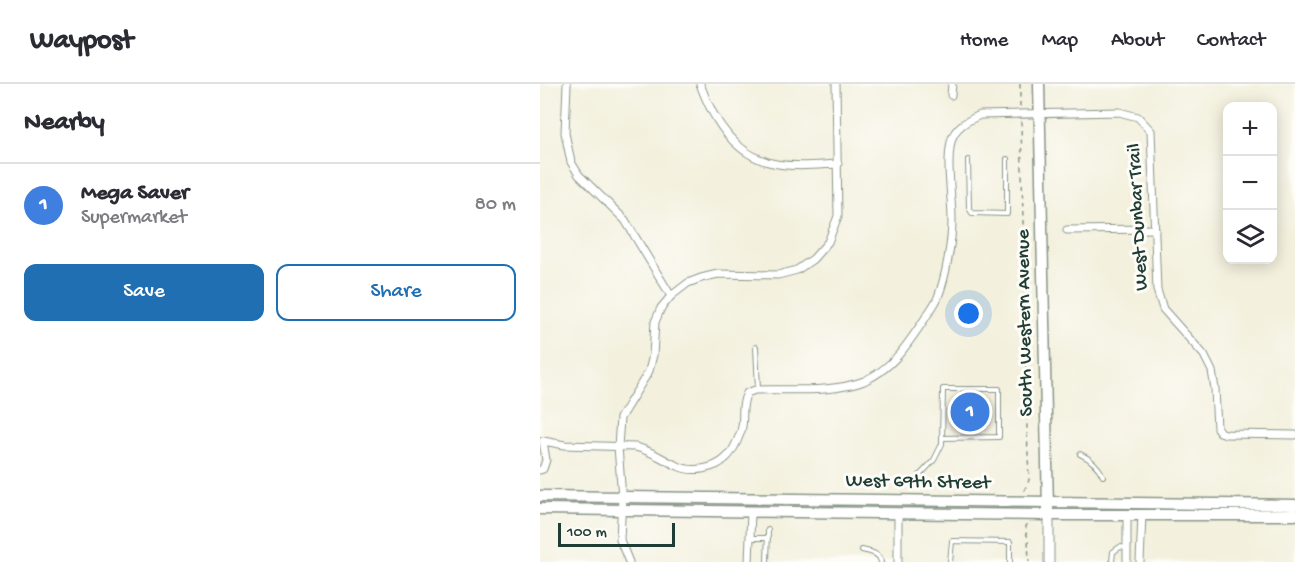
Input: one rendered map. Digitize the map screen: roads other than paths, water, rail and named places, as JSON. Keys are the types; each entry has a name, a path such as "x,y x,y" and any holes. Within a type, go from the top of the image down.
{"main road":[{"name":"South Western Avenue","path":"1039,84 1049,515"},
{"name":"West 69th Street","path":"540,496 1295,505"},
{"path":"750,498 751,512"},
{"name":"West 69th Street","path":"540,510 1295,515"}],"street":[{"path":"567,84 565,134 571,162 579,175 629,226 671,296"},
{"path":"700,84 716,118 745,152 770,163 838,164"},
{"path":"629,562 620,540 622,497 618,447 620,418 649,371 653,355 655,322 661,308 671,296 688,283 701,278 718,274 778,275 796,270 813,259 828,242 838,216 836,84"},
{"path":"951,95 952,84"},
{"name":"West Dunbar Trail","path":"758,390 846,385 863,381 885,369 901,355 938,298 951,232 951,140 968,120 980,115 1119,112 1138,117 1151,131 1157,290 1163,309 1204,355 1212,371 1218,430 1226,434 1295,435"},
{"path":"1067,230 1155,229"},
{"path":"540,470 543,469 546,460 542,439 565,445 645,449 681,468 699,470 713,466 726,459 736,444 742,430 742,402 747,393 758,390"},
{"path":"749,562 751,512"},
{"path":"898,514 898,562"},
{"path":"1127,514 1127,562"},
{"path":"1140,562 1142,514"},
{"name":"South Western Avenue","path":"1048,562 1049,515"}],"lane":[{"path":"968,160 969,208 972,213 1007,214 1007,159"},
{"path":"756,347 758,390"},
{"path":"920,475 934,460 942,444 942,438 943,389 999,389 999,437 942,438"},
{"path":"1080,454 1089,458 1100,469 1103,476"},
{"path":"767,562 768,530"},
{"path":"750,538 768,538"},
{"path":"950,562 952,541 1010,542 1010,562"},
{"path":"1112,562 1115,549 1127,548"},
{"path":"862,550 879,556 881,562"}],"place":[{"name":"Mega Saver","path":"970,412"}]}
